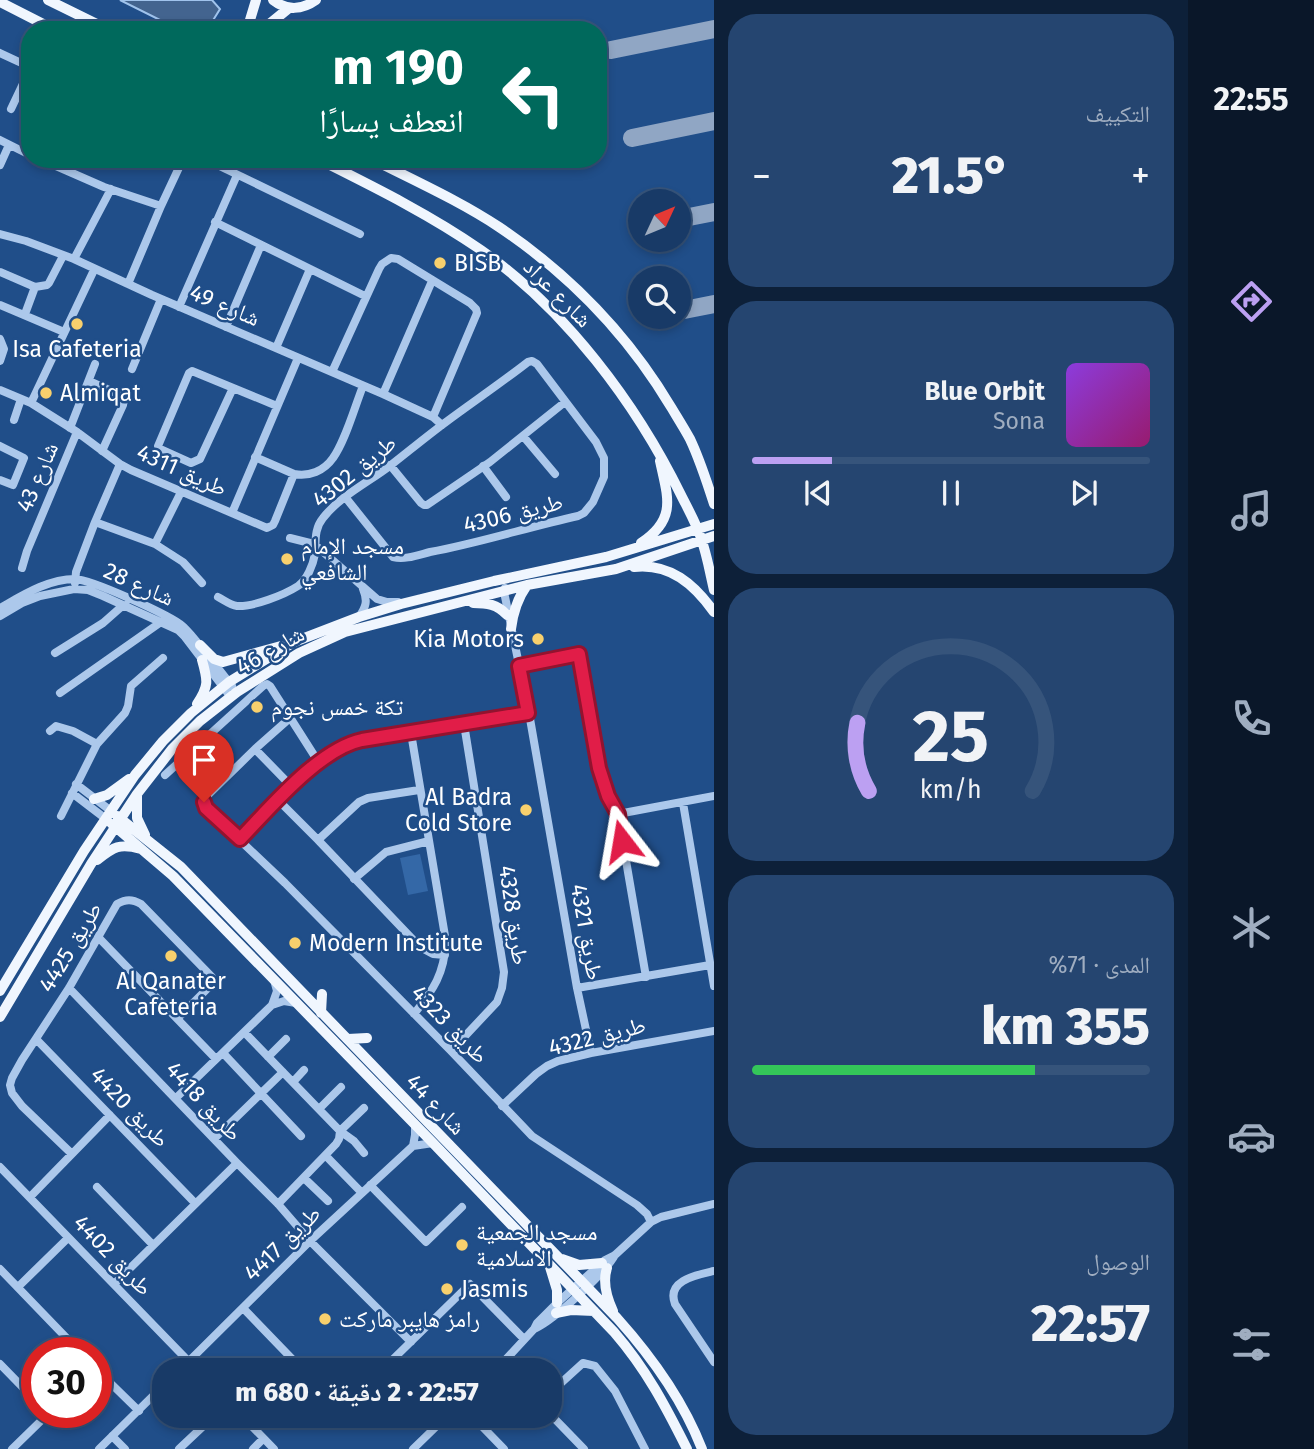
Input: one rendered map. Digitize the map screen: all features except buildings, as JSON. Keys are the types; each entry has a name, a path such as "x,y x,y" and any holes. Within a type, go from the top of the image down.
{"main road":[{"path":"48,0 91,21"},
{"path":"249,21 256,0"},
{"path":"273,0 289,8 301,8 314,1"},
{"path":"0,2 37,21"},
{"path":"273,21 289,8"},
{"name":"شارع عراد","path":"336,168 431,217 482,251 547,305 597,360 658,450 700,534 714,590"},
{"name":"شارع عراد","path":"390,168 497,226 535,253 590,301 657,383 690,439 711,487 714,504"},
{"path":"606,557 642,542 656,532 662,523 668,505 658,450"},
{"name":"شارع 46","path":"0,1017 91,864 137,794 172,749 233,694 299,653 345,632 527,585 616,569 700,534 714,524"},
{"name":"شارع 46","path":"0,991 84,851 135,775 191,713 226,685 295,642 401,604 700,534 714,536"},
{"path":"616,569 643,566 663,569 684,579 701,594 714,612"},
{"path":"511,629 514,610 527,585"},
{"path":"462,602 491,604 508,615"},
{"path":"200,645 214,659 223,662 295,642"},
{"path":"191,713 207,684 202,660"},
{"path":"94,799 107,795 135,775"},
{"path":"91,864 115,847 146,845 136,812 137,794"},
{"name":"شارع 44","path":"108,815 146,845 181,867 617,1318 665,1377 702,1449"},
{"name":"شارع 44","path":"146,845 631,1352 665,1405 687,1449"},
{"path":"321,1013 322,994"},
{"path":"348,1040 367,1038"},
{"path":"558,1257 576,1264 604,1266 605,1288 617,1318"},
{"path":"549,1264 557,1290 557,1308 594,1311"}],"street":[{"path":"0,53 21,64"},
{"path":"11,109 21,87"},
{"path":"0,140 21,151"},
{"path":"0,165 9,145"},
{"path":"63,168 160,206"},
{"path":"128,284 179,168"},
{"path":"223,168 359,234"},
{"path":"179,307 237,175"},
{"path":"74,259 111,189"},
{"path":"215,222 365,296"},
{"name":"شارع 49","path":"0,234 74,259 383,394 433,417 442,425"},
{"path":"226,327 261,245"},
{"path":"0,272 35,287 47,285 63,256"},
{"path":"332,372 382,264 391,258 403,262 476,309 477,316 433,417"},
{"path":"275,348 310,269"},
{"path":"31,403 94,270"},
{"path":"383,394 432,281"},
{"path":"25,314 35,287"},
{"path":"132,369 161,299"},
{"path":"0,305 64,332"},
{"path":"0,339 4,349 0,361"},
{"path":"232,513 298,358"},
{"name":"طريق 4302","path":"218,597 230,604 246,606 299,586 311,566 318,527 323,518 528,362 537,364"},
{"path":"74,430 95,364"},
{"name":"طريق 4306","path":"346,498 393,557 397,558 451,548 584,513 593,502 604,477 601,449 537,364"},
{"path":"233,388 200,459 191,463 160,449 158,446 189,373 195,371 277,406"},
{"path":"89,381 124,399 102,451"},
{"name":"طريق 4302","path":"275,521 295,474 314,474 333,459 363,386"},
{"name":"شارع 43","path":"0,390 31,403 74,430 22,568"},
{"path":"14,420 21,398"},
{"path":"390,466 424,505 427,505 483,466 565,402"},
{"name":"طريق 4311","path":"74,430 120,464 181,492 264,527 271,527 275,521"},
{"path":"523,436 555,474"},
{"path":"0,446 24,458 13,485 0,480"},
{"path":"255,457 295,474"},
{"path":"78,585 83,558 95,522 120,464"},
{"path":"483,466 506,497"},
{"path":"156,544 181,492"},
{"path":"95,522 156,544 183,562 202,583"},
{"path":"290,538 314,544 379,600 401,604"},
{"path":"504,592 508,583 518,576"},
{"name":"شارع 28","path":"0,608 37,588 57,582 108,589 173,620 189,632 233,694"},
{"name":"شارع 28","path":"0,615 40,596 78,585 177,630 226,685"},
{"path":"359,617 367,600 362,586"},
{"name":"طريق 4321","path":"504,592 591,1053"},
{"path":"106,597 111,605 109,619"},
{"name":"شارع 28","path":"55,653 126,605"},
{"path":"60,693 161,622"},
{"path":"519,666 579,654 599,768 608,796 618,814 646,976"},
{"path":"61,816 97,744 125,713 133,684 163,658"},
{"path":"165,775 267,684 318,762"},
{"path":"240,839 318,762 342,747 355,742 528,713"},
{"name":"طريق 4323","path":"290,718 206,797 206,808 451,1051 532,1136 637,1205 652,1222"},
{"name":"طريق 4328","path":"451,1051 497,1002 504,972 464,724"},
{"path":"50,731 55,726 65,727 97,744"},
{"path":"411,733 446,942 443,969 436,985 414,1014"},
{"path":"255,749 292,787"},
{"path":"76,784 108,815"},
{"path":"318,840 359,802 368,798 419,790"},
{"path":"72,793 108,815"},
{"path":"618,814 714,796"},
{"path":"278,800 420,947 433,954 445,955"},
{"path":"682,803 714,986"},
{"path":"354,879 386,852 429,841"},
{"name":"طريق 4425","path":"72,1154 22,1106 12,1093 10,1085 117,904 125,900 141,904 212,977 213,981 178,1018"},
{"path":"99,938 178,1018 261,1093 302,1136"},
{"path":"577,988 710,965"},
{"path":"176,1098 272,1005 277,991 274,980"},
{"name":"طريق 4418","path":"69,988 278,1204 310,1241 411,1342"},
{"path":"272,1005 284,1001 296,1003"},
{"name":"طريق 4322","path":"502,1105 536,1074 558,1061 714,1031"},
{"path":"245,1033 364,1153"},
{"name":"طريق 4420","path":"36,1039 195,1203"},
{"path":"268,1057 286,1039"},
{"path":"293,1082 304,1070"},
{"path":"214,1139 283,1072"},
{"path":"319,1109 341,1087"},
{"path":"278,1204 326,1156 339,1139 340,1131 364,1108"},
{"path":"30,1197 110,1115"},
{"path":"415,1125 413,1146 433,1143"},
{"name":"طريق 4417","path":"192,1358 310,1241 413,1146"},
{"path":"326,1156 362,1193"},
{"path":"114,1283 236,1163"},
{"name":"طريق 4402","path":"0,1167 186,1358"},
{"path":"304,1178 328,1201"},
{"path":"370,1185 426,1242 462,1207"},
{"path":"97,1187 153,1245"},
{"path":"507,1358 537,1323 652,1222 661,1217 714,1204"},
{"path":"18,1287 68,1238"},
{"path":"0,1269 66,1337"},
{"path":"714,1271 686,1279 676,1287 673,1297 714,1362"},
{"path":"394,1358 470,1284 524,1339"},
{"path":"243,1308 291,1358"},
{"path":"504,1358 516,1348"},
{"path":"562,1382 583,1363 595,1366 615,1391 645,1449"},
{"path":"0,1364 21,1386"},
{"path":"112,1384 139,1411"},
{"path":"99,1449 152,1397"},
{"path":"562,1426 584,1449"},
{"path":"12,1449 34,1428"},
{"path":"179,1449 201,1428"},
{"path":"253,1428 274,1449"},
{"path":"413,1449 435,1428"},
{"path":"483,1428 501,1448"},
{"path":"112,1436 125,1449"},
{"path":"253,1449 263,1438"}],"shaded area":[{"path":"120,0 212,0 220,9 213,21 162,21"},
{"path":"420,854 428,891 408,895 400,858"}],"taxiway":[{"path":"611,50 714,29"},
{"path":"632,138 714,121"},
{"path":"691,217 714,212"},
{"path":"691,309 714,304"}],"place":[{"name":"BISB","path":"440,263"},
{"name":"Isa Cafeteria","path":"77,324"},
{"name":"Almiqat","path":"46,393"},
{"name":"مسجد الإمام الشافعي","path":"287,559"},
{"name":"Kia Motors","path":"538,639"},
{"name":"تكة خمس نجوم","path":"257,707"},
{"name":"Al Badra Cold Store","path":"526,810"},
{"name":"Modern Institute","path":"295,943"},
{"name":"Al Qanater Cafeteria","path":"171,956"},
{"name":"مسجد الجمعية الاسلامية","path":"462,1245"},
{"name":"Jasmis","path":"447,1289"},
{"name":"رامز هايبر ماركت","path":"325,1319"}],"route":[{"path":"204,802 206,808 240,839 318,762 342,747 362,740 528,713 519,666 579,654 599,768 608,796 618,814 622,841"}]}
